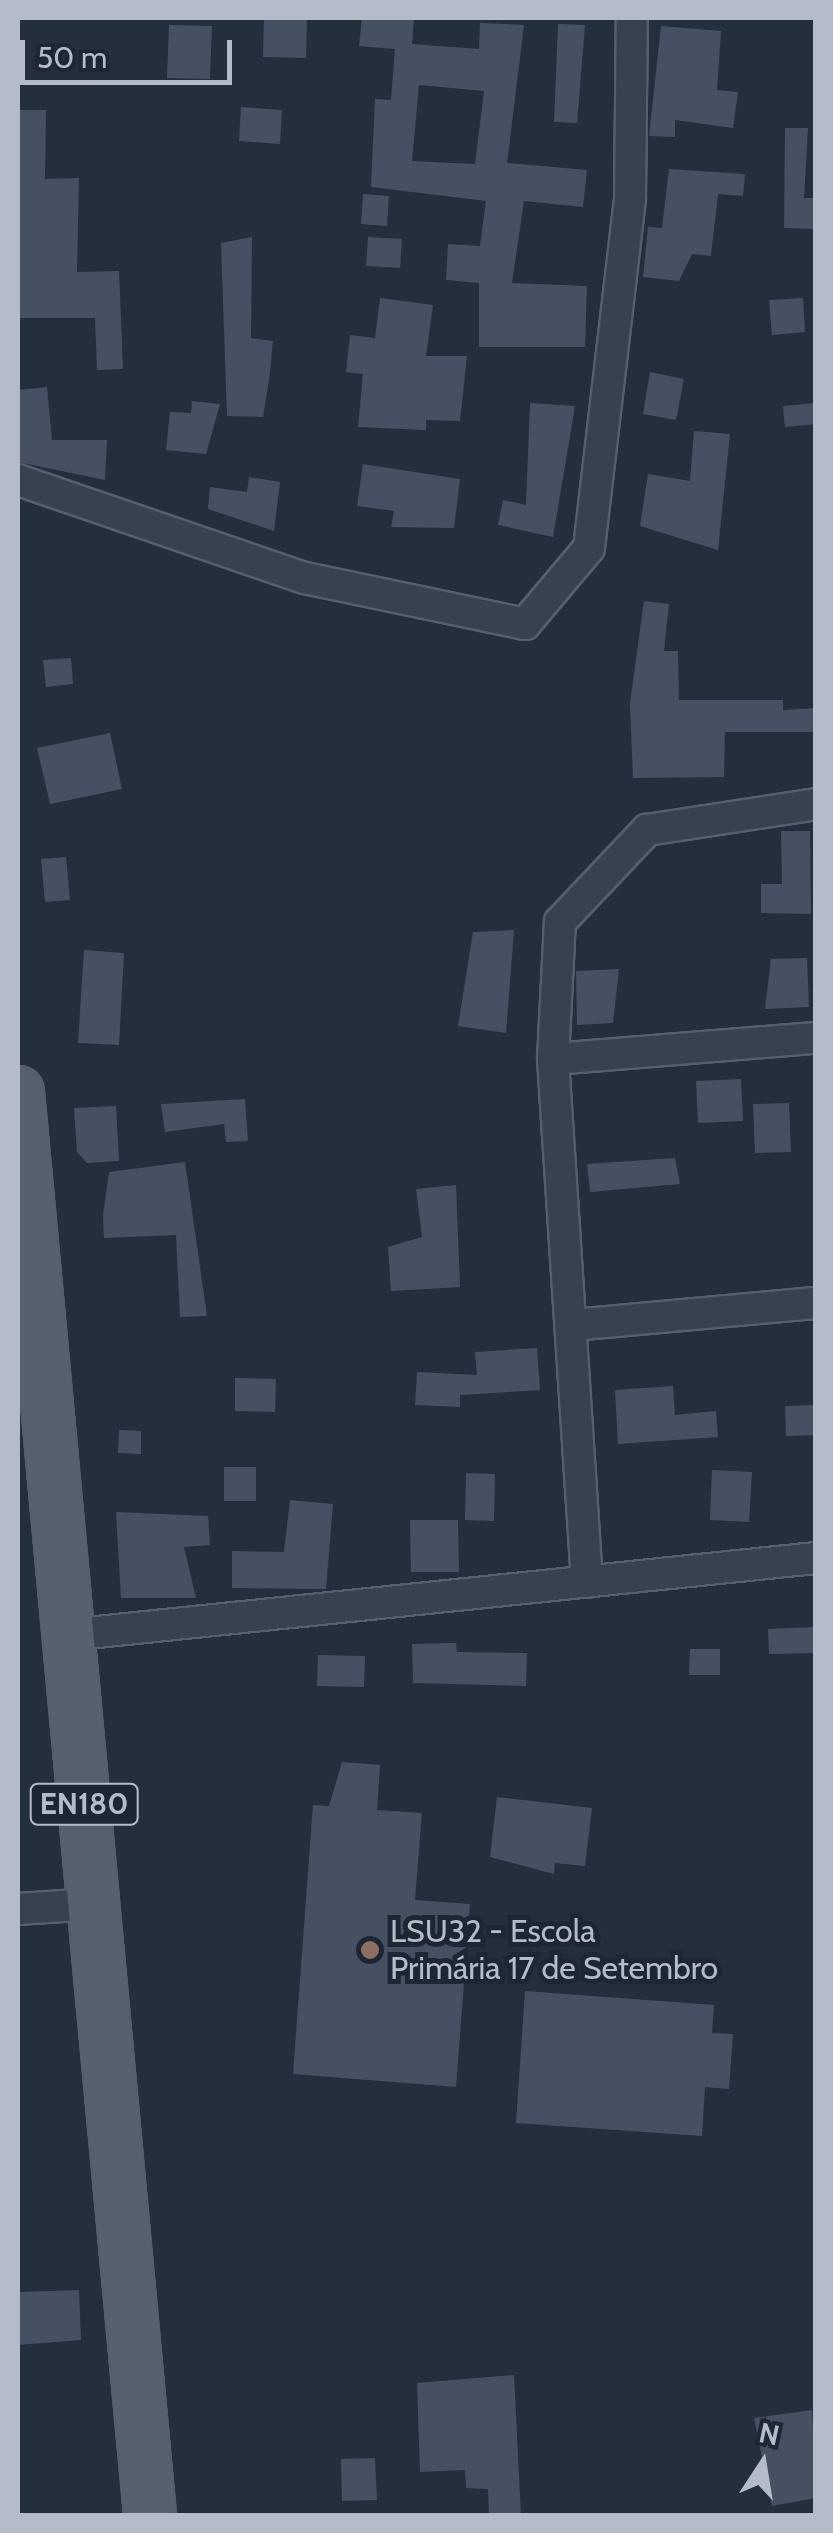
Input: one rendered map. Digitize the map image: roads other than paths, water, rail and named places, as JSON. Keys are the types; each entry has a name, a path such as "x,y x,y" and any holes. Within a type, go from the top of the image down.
{"main road":[{"name":"EN180","path":"18,1092 150,2516"}],"street":[{"path":"18,480 305,578 525,624 589,548 630,198 632,18"},
{"path":"587,1582 553,1059 552,953 560,922 612,857 673,822 816,804"},
{"path":"553,1059 816,1038"},
{"path":"573,1326 816,1303"},
{"path":"68,1635 816,1558"},
{"path":"18,1909 93,1904"}],"place":[{"name":"LSU32 - Escola Primária 17 de Setembro","path":"370,1950"}]}
